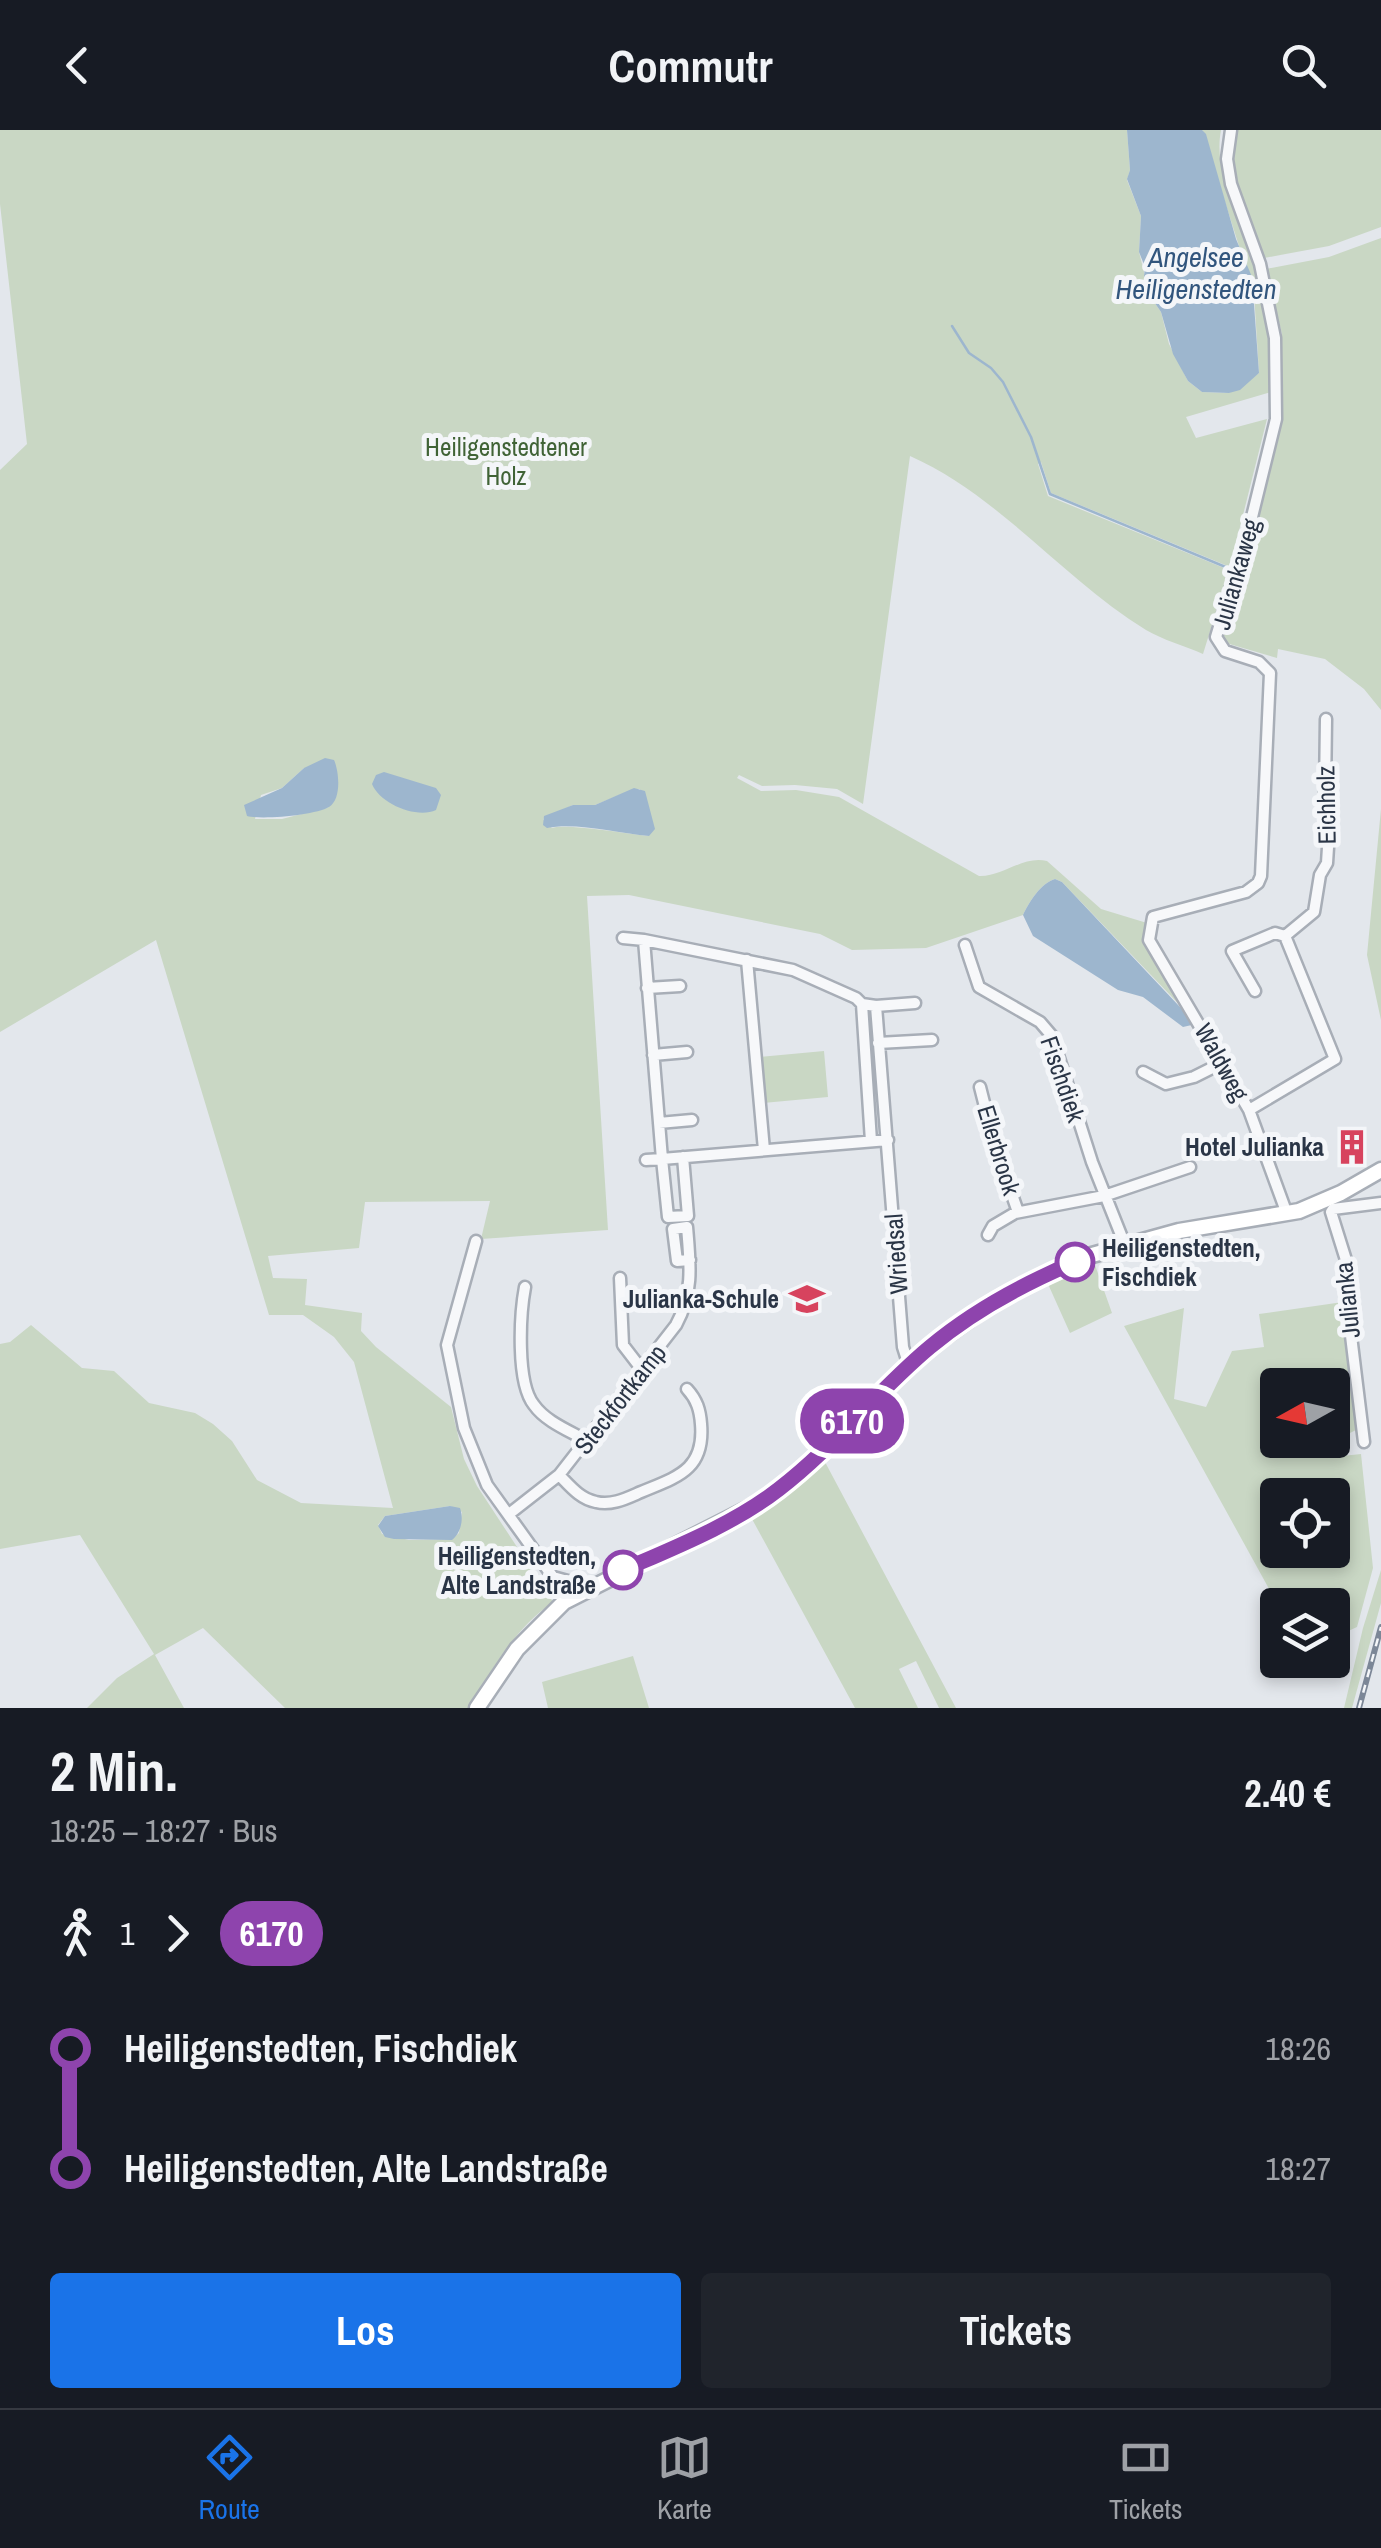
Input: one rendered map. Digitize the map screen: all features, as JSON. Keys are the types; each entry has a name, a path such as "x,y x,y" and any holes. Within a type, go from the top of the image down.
{"street":[{"name":"Juliankaweg","path":"1153,918 1246,892 1261,876 1270,674 1259,662 1225,651 1216,636 1273,439 1277,373 1266,290 1227,159 1231,130"},
{"name":"Eichholz","path":"1285,936 1314,912 1320,875 1327,863 1330,816 1325,792 1326,719"},
{"name":"Waldweg","path":"1153,918 1151,947 1197,1016 1249,1110 1287,1214"},
{"path":"1249,1110 1334,1059 1285,936 1275,933 1232,951 1256,992"},
{"path":"623,938 804,973 862,1004 915,1003"},
{"path":"644,940 668,1217 688,1216 683,1157"},
{"name":"Fischdiek","path":"965,945 980,986 1040,1022 1052,1036 1104,1196 1125,1245"},
{"path":"747,960 764,1150"},
{"path":"647,988 680,986"},
{"path":"862,1004 871,1141"},
{"name":"Wriedsal","path":"876,1006 903,1347 909,1366"},
{"path":"878,1042 932,1040"},
{"path":"653,1055 687,1052"},
{"path":"1143,1072 1166,1084 1222,1063"},
{"name":"Ellerbrook","path":"980,1087 1018,1212"},
{"path":"658,1123 692,1120"},
{"path":"646,1160 888,1140"},
{"name":"Ellerbrook","path":"988,1235 1004,1218 1018,1212 1104,1196 1190,1167"},
{"path":"477,1708 516,1649 564,1602 764,1500 803,1470 909,1366 968,1318 1029,1283 1125,1245 1178,1230 1287,1214 1326,1201 1381,1170"},
{"name":"Julianka","path":"1364,1442 1347,1303 1346,1260 1330,1212 1381,1203"},
{"path":"476,1241 447,1345 470,1451 487,1485 553,1578 564,1602"},
{"name":"Steckfortkamp","path":"510,1514 558,1475 643,1371 684,1309 691,1282 690,1260"},
{"path":"620,1278 623,1345 643,1371"},
{"path":"525,1287 522,1340 524,1382 529,1398 542,1414 588,1441"},
{"path":"558,1475 580,1496 610,1503 679,1476 692,1466 702,1439 700,1411 687,1389"},
{"path":"553,1578 575,1583 583,1590"}],"green space":[{"name":"Heiligenstedtener Holz","path":"0,130 1127,130 1127,180 1141,216 1139,252 1150,296 1161,312 1169,344 1188,381 1202,392 1229,393 1259,373 1254,293 1202,130 1221,130 1219,148 1225,183 1251,249 1263,297 1271,376 1271,392 1186,417 1196,438 1267,419 1230,567 1051,493 1041,462 1038,464 1048,496 1229,570 1203,654 1146,630 1116,610 973,493 910,456 863,804 837,789 762,786 739,775 737,778 761,791 796,790 839,797 979,876 1030,861 1047,861 1101,909 1147,923 1148,950 1194,1020 1055,879 1040,889 1023,915 926,948 852,950 820,934 629,895 587,896 608,1230 481,1239 490,1201 365,1202 359,1248 268,1256 273,1278 307,1279 305,1305 362,1313 361,1331 376,1347 451,1407 464,1459 477,1486 553,1602 516,1637 469,1708 285,1708 203,1628 155,1655 184,1708 87,1708 117,1678 154,1654 80,1535 0,1549 0,1344 10,1342 31,1325 82,1368 114,1371 149,1403 195,1413 213,1424 232,1441 257,1480 301,1503 393,1508 354,1362 334,1337 303,1315 269,1315 156,940 0,1032 0,470 27,444 0,204","holes":["304,768 329,807 282,819 255,819 261,795 282,788","640,789 649,836 552,828 543,819 573,805 595,805","450,1506 462,1512 459,1533 452,1539 409,1540 382,1534 378,1525 385,1516"]},
{"path":"1236,130 1381,130 1381,227 1329,246 1264,258 1236,179"},
{"path":"1381,238 1381,710 1364,689 1325,659 1278,649 1277,658 1226,643 1222,636 1280,428 1282,334 1266,269 1329,257"},
{"path":"1381,809 1381,1020 1367,955"},
{"path":"824,1051 828,1097 763,1103 759,1057"},
{"path":"1095,1265 1112,1313 1070,1333 1048,1284"},
{"path":"1343,1302 1358,1429 1350,1433 1350,1368 1260,1368 1260,1458 1350,1458 1361,1454 1373,1568 1357,1627 1350,1630 1350,1588 1269,1588 1124,1326 1184,1308 1174,1399 1206,1407 1232,1351 1264,1347 1259,1314"},
{"path":"825,1462 956,1708 939,1708 916,1661 899,1669 918,1708 855,1708 752,1519"},
{"path":"1381,1570 1381,1603 1352,1708 1344,1708 1363,1628"},
{"path":"633,1656 649,1708 548,1708 542,1682"}],"water":[{"name":"Angelsee Heiligenstedten","path":"1127,130 1202,130 1206,134 1236,239 1252,277 1259,373 1240,390 1202,392 1188,381 1173,354 1161,312 1144,277 1139,252 1141,216 1127,179"},
{"path":"325,758 334,760 338,778 338,792 329,807 289,816 247,816 244,805 282,788 304,768"},
{"path":"384,772 436,788 441,795 436,810 410,811 383,798 372,784 376,775"},
{"path":"634,788 645,791 655,829 649,836 543,825 544,816 573,805 595,805"},
{"path":"1055,879 1196,1024 1183,1027 1143,997 1118,990 1033,936 1023,915 1040,889"},
{"path":"450,1506 460,1508 462,1517 460,1530 452,1540 394,1539 385,1537 378,1526 385,1516"}],"waterway":[{"path":"952,326 969,353 1003,382 1031,437 1050,494 1228,568"}],"railway":[{"path":"1359,1708 1381,1627"}],"bus line":[{"name":"6170","path":"623,1570 764,1500 803,1470 945,1335 986,1307 1075,1262"}],"place":[{"name":"Hotel Julianka","path":"1352,1147"},
{"name":"Heiligenstedten, Fischdiek","path":"1075,1262"},
{"name":"Julianka-Schule","path":"807,1299"},
{"name":"Heiligenstedten, Alte Landstraße","path":"623,1570"}]}
